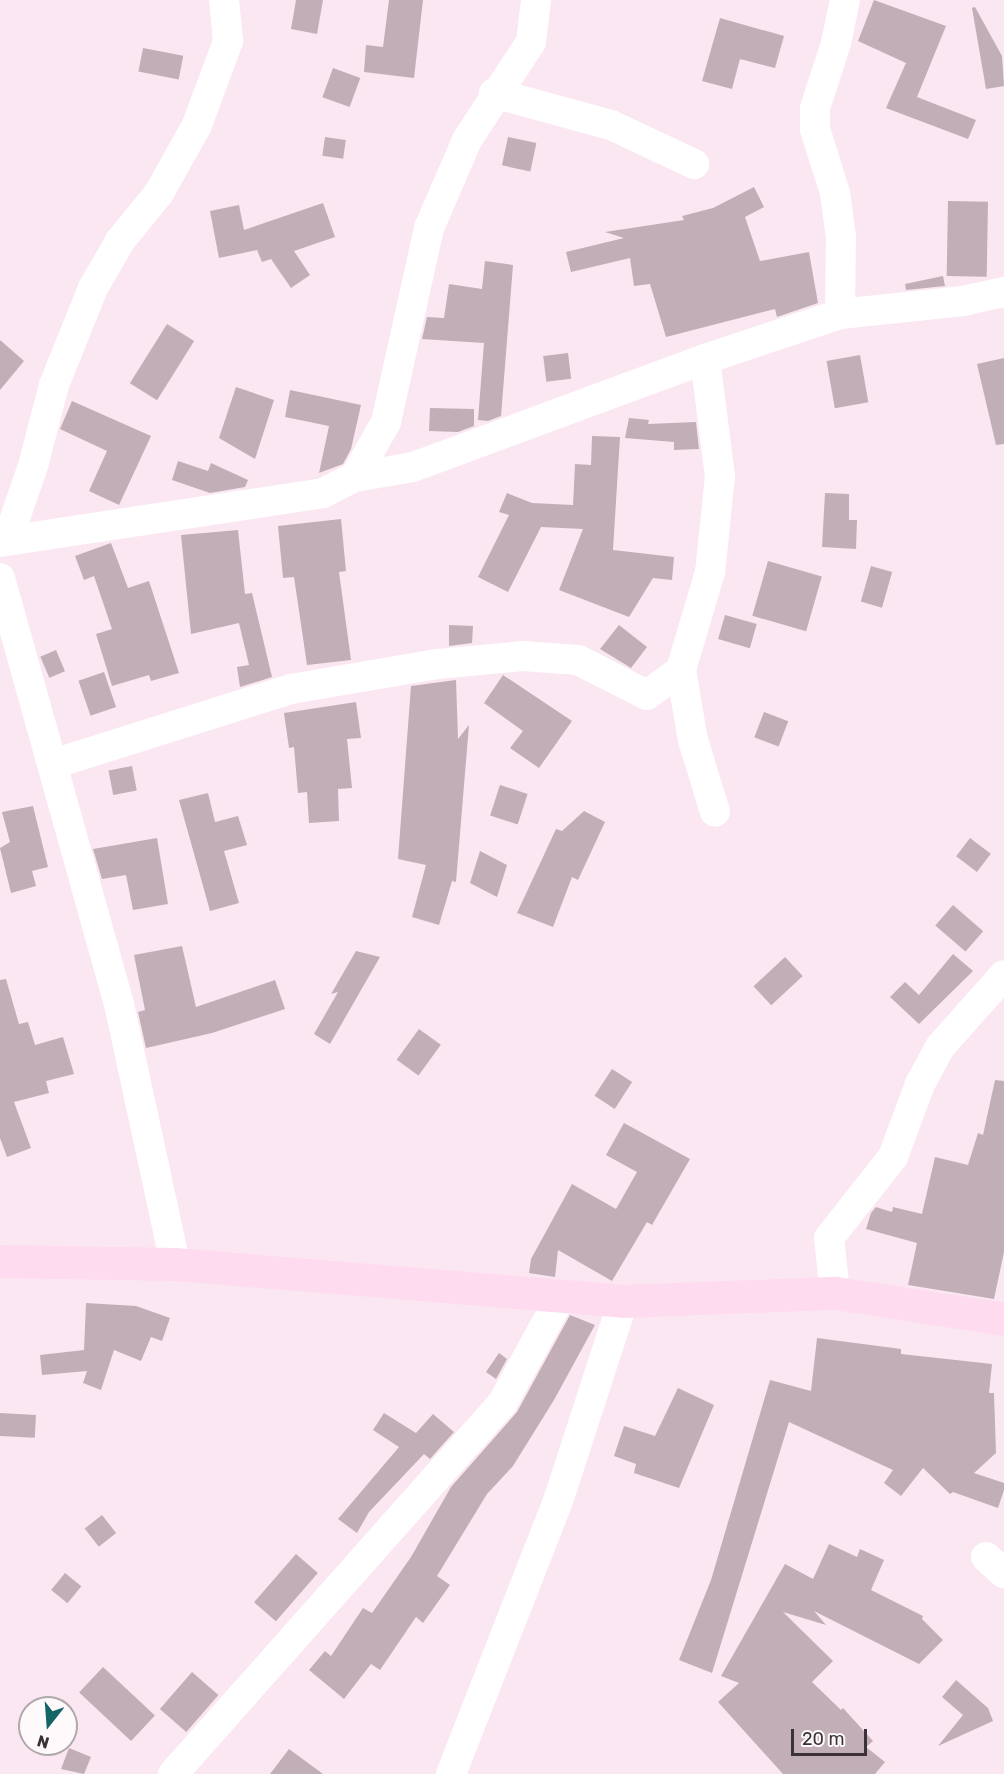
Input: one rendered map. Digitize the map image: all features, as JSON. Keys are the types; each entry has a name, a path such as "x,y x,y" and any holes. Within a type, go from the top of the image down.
{"main road":[{"path":"0,1261 175,1264 560,1298 623,1300 835,1293 1004,1319"}],"street":[{"path":"224,0 228,42 197,125 159,194 120,241 93,288 54,385 33,466 4,541 322,493 355,477 413,467 573,411 705,359 840,314 963,301 1004,292"},
{"path":"355,477 386,422 422,275 429,228 467,140 494,93 531,42 536,0"},
{"path":"840,314 838,215 827,159 815,129 814,108 836,43 844,0"},
{"path":"494,93 611,125 694,164"},
{"path":"705,359 720,476 710,572 681,670 693,740 715,812"},
{"path":"0,578 119,1004 175,1264"},
{"path":"53,764 291,689 438,663 523,656 578,660 647,695 681,670"},
{"path":"835,1293 829,1238 893,1156 920,1084 940,1047 1004,975"},
{"path":"173,1774 502,1404 560,1298"},
{"path":"451,1774 559,1498 623,1300"}],"building":[{"path":"296,0 323,0 317,34 291,29"},
{"path":"389,0 423,0 414,78 364,72 366,45 383,47"},
{"path":"874,0 946,26 917,97 976,120 968,139 886,108 906,63 858,41"},
{"path":"975,7 1002,56 1004,86 986,89 972,8"},
{"path":"720,18 784,36 775,68 740,59 732,89 702,81"},
{"path":"143,48 183,56 179,79 138,72"},
{"path":"333,68 360,78 350,107 322,97"},
{"path":"325,137 346,140 343,159 322,156"},
{"path":"508,137 536,143 530,171 502,165"},
{"path":"754,187 764,207 745,217 760,261 809,252 818,303 777,317 775,309 666,337 650,284 634,286 630,258 571,272 566,252 624,238 605,232 684,220 682,216 713,208"},
{"path":"948,201 988,202 987,277 947,276"},
{"path":"323,203 335,237 294,251 310,275 291,288 271,259 262,262 257,250 219,258 210,211 239,205 244,230"},
{"path":"485,261 513,265 501,416 488,421 478,420 484,343 422,339 427,317 444,318 449,284 482,289"},
{"path":"943,276 945,286 906,290 905,284"},
{"path":"167,324 194,341 157,400 130,383"},
{"path":"0,340 24,361 0,390"},
{"path":"568,353 571,379 546,382 543,356"},
{"path":"860,355 868,402 835,408 827,361"},
{"path":"1004,358 1004,444 996,445 977,364"},
{"path":"236,387 274,400 255,459 219,438"},
{"path":"290,390 361,405 351,449 343,464 319,473 329,426 285,417"},
{"path":"72,401 151,436 119,505 89,491 107,451 60,429"},
{"path":"430,408 474,409 474,426 458,432 429,431"},
{"path":"629,418 649,420 648,424 696,422 699,449 674,450 674,442 625,438"},
{"path":"592,436 620,437 613,550 674,557 672,580 653,578 629,617 559,590 583,529 541,527 508,592 478,577 509,515 499,512 507,493 532,503 573,505 575,464 591,465"},
{"path":"178,461 208,471 211,463 248,480 245,487 210,493 172,480"},
{"path":"825,493 849,494 849,520 857,520 856,549 822,547"},
{"path":"341,519 346,571 339,572 351,660 307,665 294,577 283,578 278,526"},
{"path":"238,530 245,594 252,593 272,677 240,687 237,667 249,665 239,623 191,634 181,535"},
{"path":"111,543 128,588 149,581 179,673 151,681 149,675 112,686 96,634 112,629 94,576 84,580 75,556"},
{"path":"768,561 822,576 806,631 752,616"},
{"path":"871,566 892,572 882,608 861,602"},
{"path":"725,615 757,624 750,648 718,639"},
{"path":"449,625 473,626 472,643 449,646"},
{"path":"619,625 647,647 631,668 600,649"},
{"path":"56,650 65,671 49,678 40,657"},
{"path":"104,672 116,707 91,716 78,681"},
{"path":"503,675 572,721 539,768 510,748 523,731 484,703"},
{"path":"456,680 458,739 469,725 456,882 452,881 439,925 412,917 426,865 398,859 411,686"},
{"path":"356,702 361,738 347,739 352,788 338,789 339,821 309,823 307,792 298,793 294,747 289,748 284,713"},
{"path":"764,712 788,721 779,747 754,737"},
{"path":"132,766 137,791 113,795 108,771"},
{"path":"500,785 528,794 518,824 490,815"},
{"path":"208,793 215,822 238,816 247,845 224,851 239,903 210,911 179,800"},
{"path":"33,806 48,867 32,871 36,886 11,893 0,848 10,842 2,812"},
{"path":"584,811 605,822 578,880 572,877 553,927 517,913 556,829 562,831"},
{"path":"157,838 168,904 133,910 126,875 102,879 93,849"},
{"path":"970,838 991,854 977,872 956,856"},
{"path":"480,851 507,865 497,897 470,883"},
{"path":"953,905 983,931 965,952 935,925"},
{"path":"182,946 196,1007 275,980 285,1009 212,1033 146,1048 138,1012 145,1010 134,955"},
{"path":"356,951 380,957 330,1044 314,1034 338,992 331,994"},
{"path":"953,954 973,971 919,1024 890,997 905,982 919,995"},
{"path":"785,957 803,976 771,1005 754,986"},
{"path":"6,979 19,1024 28,1022 35,1045 63,1037 74,1074 46,1081 49,1093 14,1102 31,1148 7,1157 0,1138 0,980"},
{"path":"419,1029 441,1045 419,1076 397,1060"},
{"path":"612,1069 632,1082 615,1109 595,1096"},
{"path":"995,1080 1004,1081 1004,1252 994,1299 908,1285 917,1243 866,1229 871,1213 876,1207 892,1212 893,1207 922,1214 935,1157 968,1165 978,1133 983,1135"},
{"path":"624,1123 690,1159 652,1225 647,1222 612,1281 558,1250 555,1277 529,1273 531,1259 572,1184 616,1209 637,1172 606,1155"},
{"path":"86,1303 136,1306 170,1318 162,1341 151,1337 141,1361 114,1350 101,1390 83,1383 87,1371 42,1375 40,1355 84,1350"},
{"path":"570,1315 595,1325 554,1400 513,1466 487,1494 437,1576 450,1585 423,1623 416,1617 380,1670 371,1664 344,1699 309,1670 325,1651 331,1656 363,1608 372,1613 411,1557 451,1487 517,1412"},
{"path":"817,1338 901,1349 901,1354 992,1364 989,1393 994,1393 996,1453 974,1473 1004,1483 1004,1490 998,1508 953,1492 950,1494 923,1468 901,1496 884,1483 893,1470 789,1422 712,1673 679,1660 711,1580 770,1380 811,1391"},
{"path":"499,1353 507,1359 496,1379 486,1372"},
{"path":"678,1388 714,1405 679,1488 634,1473 636,1464 614,1456 624,1426 655,1436"},
{"path":"0,1413 36,1415 35,1438 0,1436"},
{"path":"384,1413 416,1433 433,1414 454,1432 430,1459 424,1454 369,1512 357,1533 338,1519 399,1447 373,1430"},
{"path":"102,1515 116,1533 99,1547 85,1529"},
{"path":"829,1544 857,1557 860,1549 884,1560 871,1590 923,1616 922,1619 943,1640 919,1664 814,1611 826,1625 783,1612 833,1661 812,1682 841,1710 843,1708 873,1741 866,1747 885,1762 875,1774 783,1774 718,1702 739,1683 721,1676 785,1564 813,1579"},
{"path":"296,1554 318,1573 276,1621 254,1602"},
{"path":"65,1573 81,1586 67,1603 51,1590"},
{"path":"103,1667 155,1715 131,1741 79,1693"},
{"path":"192,1672 218,1695 186,1732 160,1709"},
{"path":"956,1680 988,1708 993,1721 938,1746 963,1715 942,1697"},
{"path":"289,1749 323,1774 270,1774"},
{"path":"78,1752 91,1757 84,1774 61,1769 66,1756 78,1756"}]}
